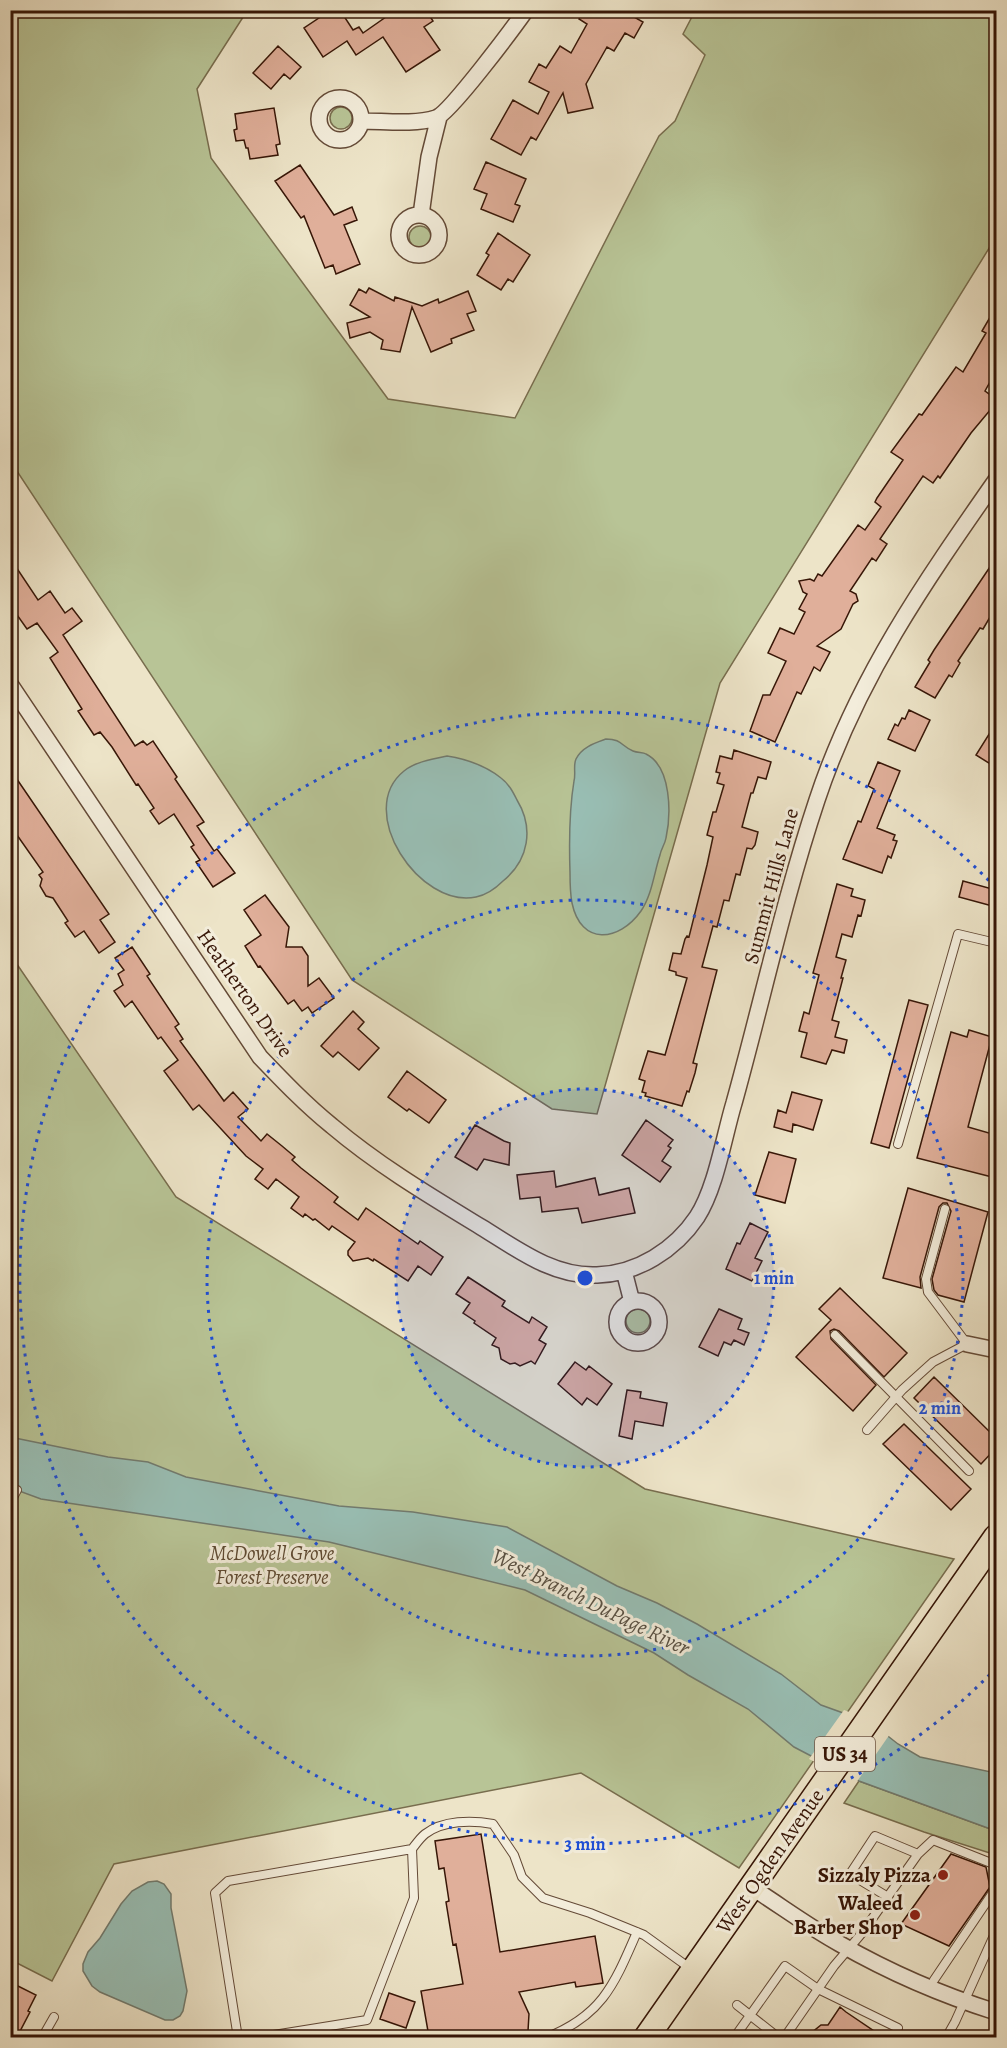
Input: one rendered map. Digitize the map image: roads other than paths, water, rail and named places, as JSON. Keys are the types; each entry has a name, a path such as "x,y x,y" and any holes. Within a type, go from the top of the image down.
{"main road":[{"name":"West Ogden Avenue","path":"646,2037 996,1537"}],"street":[{"path":"421,215 429,157 439,117 468,85 526,10"},
{"path":"362,121 415,121 439,117"},
{"name":"Summit Hills Lane","path":"624,1271 651,1260 665,1251 688,1229 705,1202 751,1041 801,851 831,760 850,715 906,612 996,480"},
{"name":"Heatherton Drive","path":"10,684 260,1057 295,1094 334,1128 411,1184 539,1262 567,1272 596,1276 624,1271"},
{"path":"624,1271 632,1302"},
{"path":"967,1344 996,1350"},
{"path":"750,1887 848,1948 926,1987 996,2012"}],"lane":[{"path":"898,1144 958,934 996,943"},
{"path":"867,1430 896,1397 933,1362 967,1344 928,1293 927,1279 945,1209"},
{"path":"835,1335 969,1471"},
{"path":"10,1503 16,1490"},
{"path":"238,2037 214,1893 228,1881 412,1849 425,1834 444,1825 475,1821 493,1824 514,1855 522,1876 543,1898 590,1912 644,1935 693,1970"},
{"path":"888,1897 850,1874 875,1836 918,1854"},
{"path":"784,2037 918,1854 933,1840 996,1864"},
{"path":"255,2037 367,2020 414,1898 412,1849"},
{"path":"934,1980 996,1888"},
{"path":"946,2037 996,1931"},
{"path":"546,2037 565,2030 583,2019 595,2007 606,1994 637,1932"},
{"path":"734,2037 785,1966 818,1989 898,2028"},
{"path":"736,2005 779,2037"},
{"path":"42,2037 54,2017"}],"water":[{"path":"606,739 618,741 629,749 645,753 655,760 661,769 668,792 669,817 665,840 645,905 622,929 602,935 592,933 583,927 572,903 570,826 576,759 585,748"},
{"path":"447,756 476,764 504,780 514,794 526,822 526,843 519,863 512,873 497,886 476,897 455,897 434,888 415,873 400,854 390,832 386,809 390,788 404,771 413,765"},
{"name":"West Branch DuPage River","path":"10,1437 108,1457 148,1462 186,1477 339,1506 413,1512 507,1527 617,1586 657,1603 697,1624 781,1674 821,1705 871,1723 898,1744 920,1757 996,1773 996,1831 859,1781 794,1747 748,1709 654,1653 525,1590 329,1542 41,1499 11,1488"},
{"path":"157,1881 164,1884 171,1894 171,1908 187,1991 183,2011 173,2020 165,2020 100,1992 92,1986 83,1971 88,1952 100,1938 121,1904 132,1891 148,1882"}],"place":[{"name":"Sizzaly Pizza","path":"943,1875"},
{"name":"Waleed Barber Shop","path":"915,1915"}],"park label":[{"name":"McDowell Grove Forest Preserve","path":"272,1565"}]}
